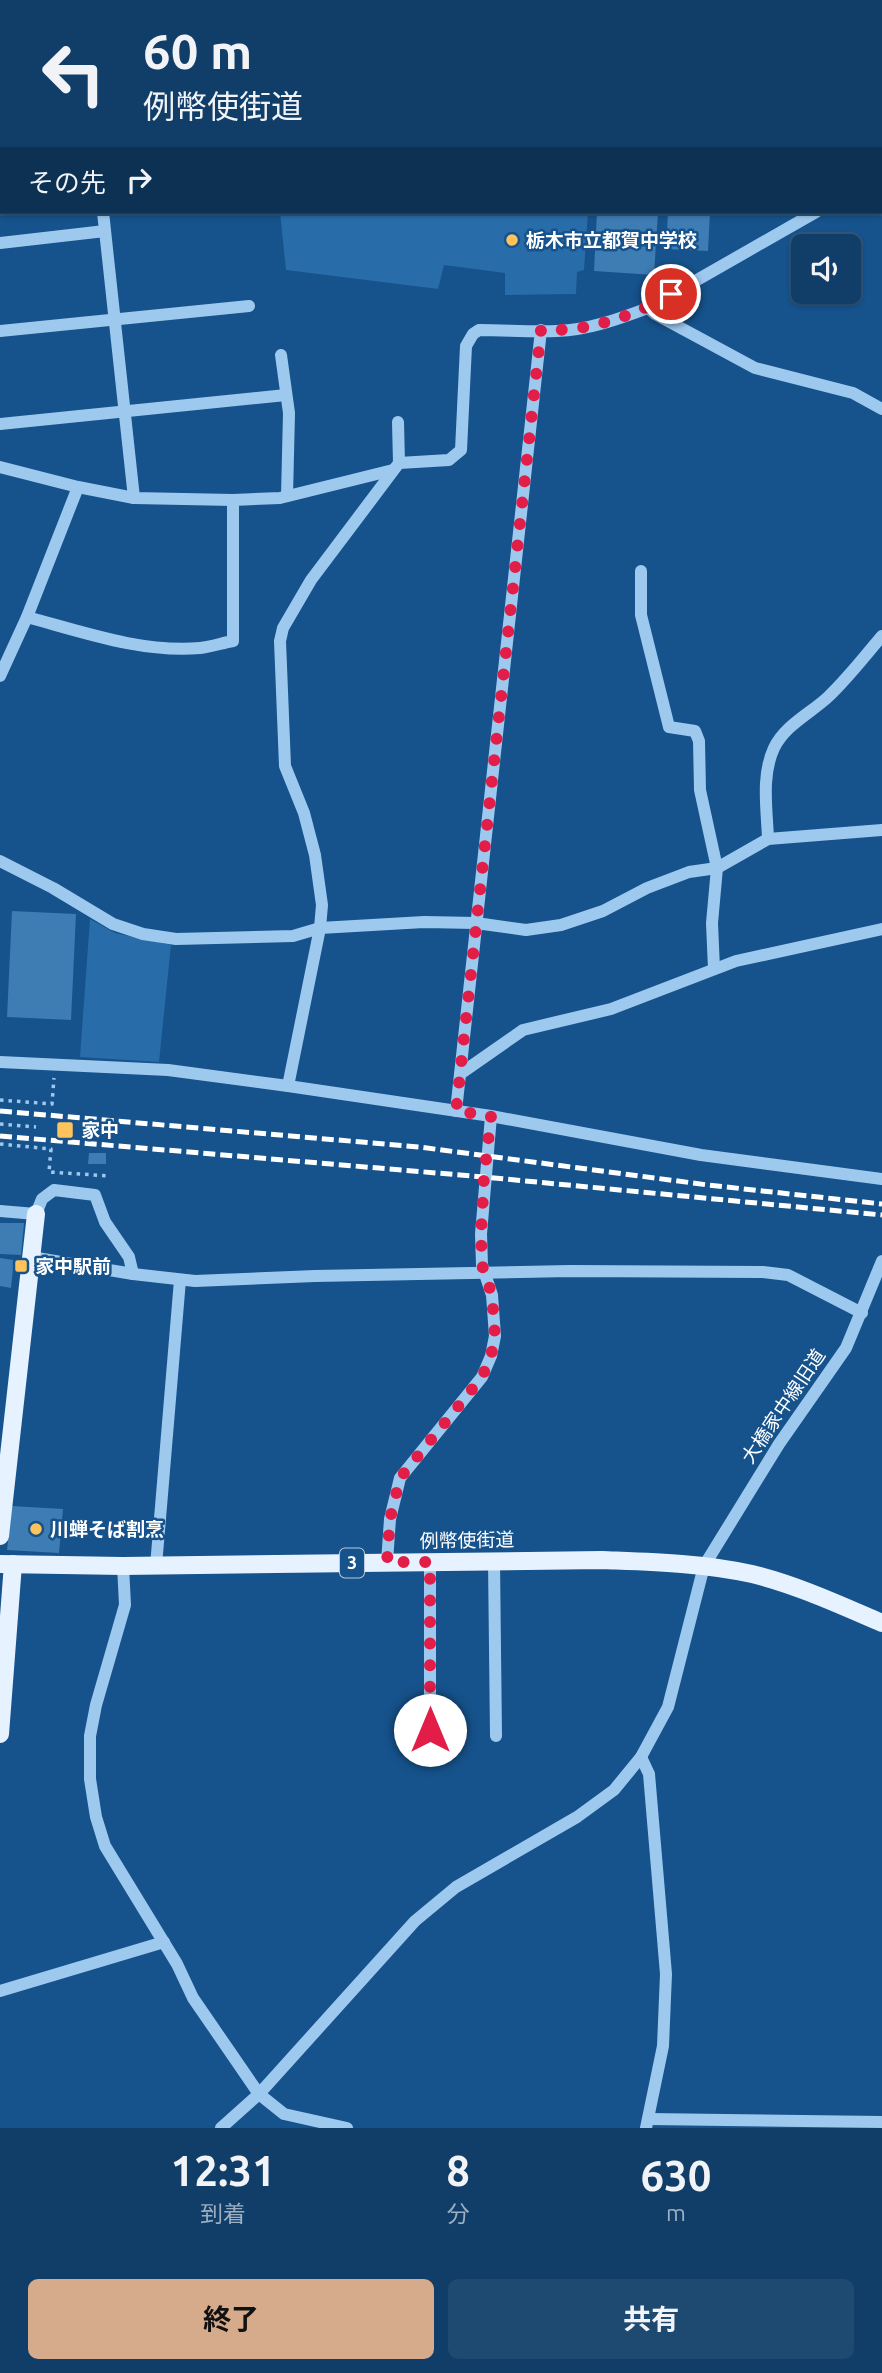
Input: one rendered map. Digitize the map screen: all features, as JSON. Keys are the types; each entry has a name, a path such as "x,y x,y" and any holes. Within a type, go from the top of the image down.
{"main road":[{"path":"0,1536 5,1448 36,1214"},
{"name":"例幣使街道","path":"6,1564 156,1566 602,1560 704,1566 751,1574 789,1585 882,1623"},
{"path":"0,1734 6,1564"}],"street":[{"path":"103,214 134,498"},
{"path":"0,467 134,498 233,499 287,496 396,466 449,460 461,450 466,346 472,334 480,331 558,331 589,327 648,308 812,214"},
{"path":"0,243 105,232"},
{"path":"0,331 249,306"},
{"path":"648,308 755,368 853,393 882,409"},
{"path":"456,1111 541,330"},
{"path":"281,355 289,425 287,496"},
{"path":"0,424 286,395"},
{"path":"288,1086 320,928 322,905 316,855 304,813 285,766 280,641 283,628 311,580 396,466 398,422"},
{"path":"0,676 27,617 78,487"},
{"path":"27,617 153,647 201,648 233,641 233,499"},
{"path":"640,571 640,615 669,727 695,731 699,741 699,790 717,867 712,923 714,969"},
{"path":"768,839 766,779 774,748 794,724 841,684 882,636"},
{"path":"0,861 53,888 113,924 144,934 176,939 293,936 320,928 424,922 476,923 526,930 561,925 603,911 647,888 690,872 717,867 768,839 882,830"},
{"path":"460,1074 523,1030 611,1009 736,961 882,929"},
{"path":"0,1062 169,1070 491,1116 701,1155 882,1179"},
{"path":"387,1562 390,1519 400,1478 482,1377 491,1356 495,1336 492,1295 484,1273 481,1234 491,1116"},
{"path":"0,1211 36,1214 42,1199 54,1190 94,1195 105,1222 129,1257 133,1274"},
{"path":"31,1257 180,1280 569,1271 777,1272 862,1313"},
{"name":"大橋家中線旧道","path":"220,2128 258,2094 415,1921 456,1887 577,1817 614,1790 641,1758 668,1707 704,1566 779,1444 846,1348 882,1261"},
{"path":"156,1566 180,1280"},
{"path":"494,1561 496,1736"},
{"path":"430,1562 430,1730"},
{"path":"123,1566 125,1605 96,1705 90,1736 90,1779 96,1817 105,1846 164,1942 194,1998 258,2094 284,2114 347,2128"},
{"path":"641,1758 649,1774 666,1974 663,2046 647,2123 882,2122"},
{"path":"0,1992 164,1942"}],"path":[{"path":"0,1100 52,1104 54,1072"},
{"path":"0,1124 36,1127"},
{"path":"0,1144 51,1149 49,1172 110,1176"}],"shaded area":[{"path":"280,214 588,214 584,270 577,272 576,294 505,295 505,273 444,265 438,289 286,270"},
{"path":"90,919 115,933 171,945 159,1062 80,1057"}],"building":[{"path":"597,214 658,214 654,275 594,271"},
{"path":"668,214 710,214 708,251 666,249"},
{"path":"12,911 76,914 71,1020 7,1017"},
{"path":"89,1153 106,1153 106,1164 88,1164"},
{"path":"0,1223 24,1223 21,1255 0,1254"},
{"path":"0,1258 14,1260 11,1288 0,1286"},
{"name":"川蝉そば割烹","path":"12,1506 63,1509 59,1553 7,1550"}],"railway":[{"path":"0,1111 419,1147 708,1185 882,1204"},
{"path":"0,1136 484,1177 882,1215"}],"place":[{"name":"栃木市立都賀中学校","path":"512,240"},
{"name":"家中","path":"65,1130"},
{"name":"家中駅前","path":"21,1266"},
{"name":"川蝉そば割烹","path":"36,1529"}],"route":[{"path":"430,1730 430,1562 387,1562 390,1519 400,1478 482,1377 491,1356 495,1336 492,1295 482,1265 481,1234 491,1116 456,1111 541,330 589,327 648,308 671,294"}]}
